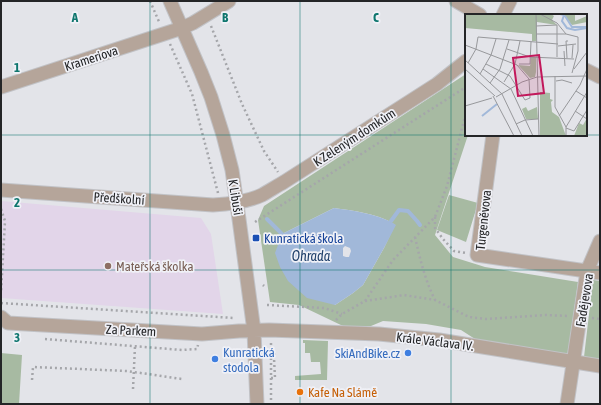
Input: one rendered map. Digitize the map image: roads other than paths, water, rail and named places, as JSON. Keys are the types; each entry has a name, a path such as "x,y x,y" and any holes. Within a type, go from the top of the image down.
{"street":[{"name":"K Libuši","path":"170,1 206,85 223,135 232,170 254,331 257,404"},
{"name":"Krameriova","path":"1,87 182,28 194,23 229,1"},
{"path":"456,1 478,14"},
{"path":"504,14 510,1"},
{"name":"K Zeleným domkům","path":"237,203 263,194 284,182 437,84 465,62"},
{"path":"587,70 600,77"},
{"name":"Turgeněvova","path":"493,136 477,255 594,272"},
{"name":"Předškolní","path":"1,190 213,205 237,203"},
{"name":"Fadějevova","path":"567,404 581,317 594,272 600,241"},
{"name":"Za Parkem","path":"3,323 202,334 254,331"},
{"name":"Krále Václava IV.","path":"254,331 270,334 379,334 439,340 600,366"}],"water":[{"name":"Ohrada","path":"334,208 383,218 396,225 363,285 335,305 307,298 288,281 280,267 275,253 282,234","holes":["345,246 350,248 351,251 349,257 343,256 343,248"]}],"waterway":[{"path":"391,221 399,210 408,211 420,225"},
{"path":"267,219 282,234"}],"place":[{"name":"Kunratická škola","path":"256,238"},
{"name":"Mateřská školka","path":"108,266"},
{"name":"SkiAndBike.cz","path":"408,353"},
{"name":"Kunratická stodola","path":"215,359"},
{"name":"Kafe Na Slámě","path":"300,392"}]}
